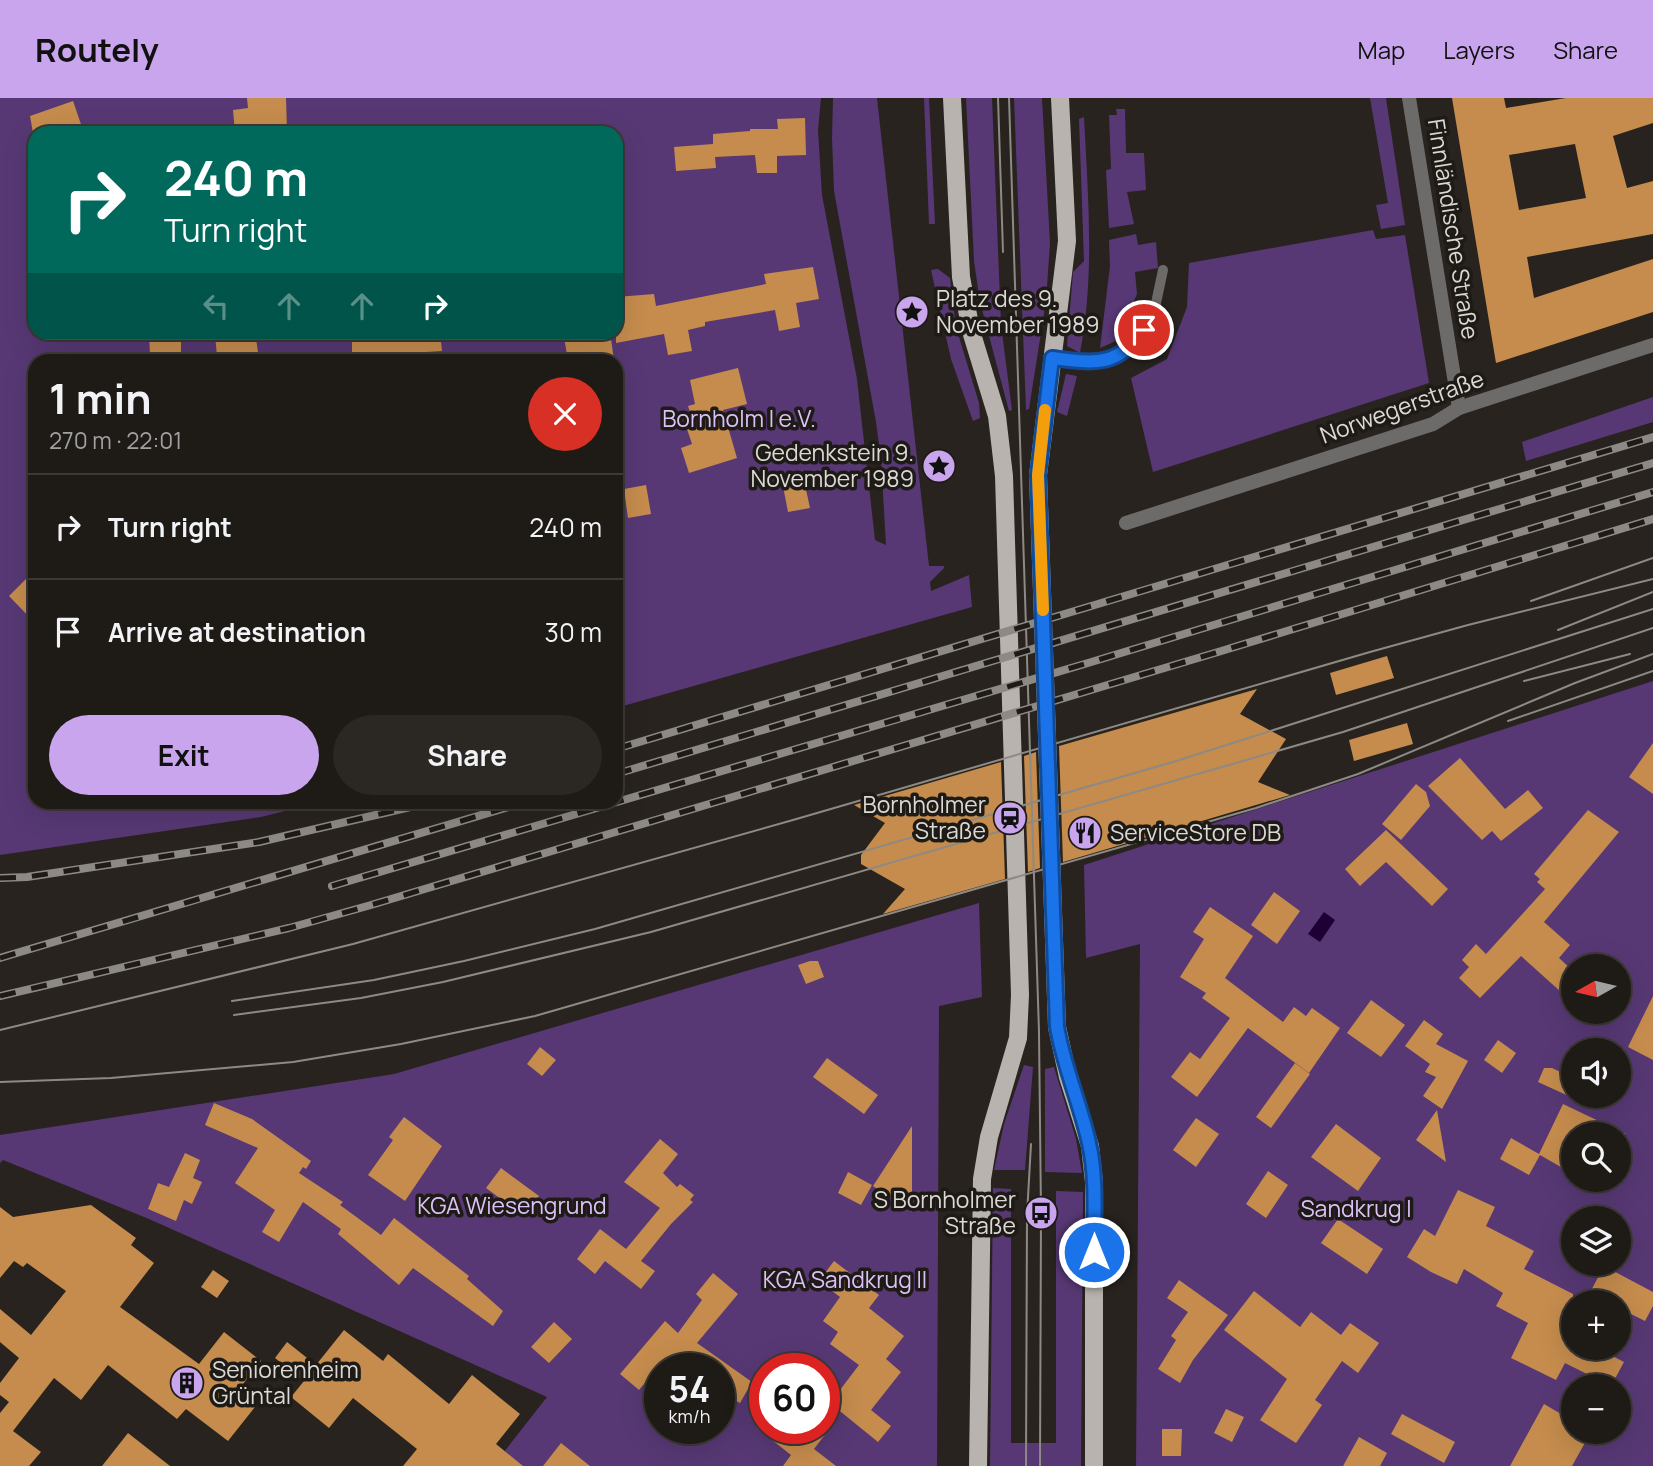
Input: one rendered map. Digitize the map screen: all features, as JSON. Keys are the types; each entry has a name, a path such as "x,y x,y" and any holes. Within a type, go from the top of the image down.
{"main road":[{"path":"952,98 961,277 971,331 997,416 1004,476 1020,995 1018,1038 989,1137 982,1178 978,1466"},
{"path":"1059,98 1067,241 1038,475 1056,994 1061,1049 1090,1146 1094,1182 1094,1466"}],"street":[{"name":"Finnländische Straße","path":"1409,98 1460,408"},
{"name":"Norwegerstraße","path":"1126,523 1433,424 1460,408 1653,345"}],"lane":[{"path":"1052,358 1086,362 1105,360 1132,347 1153,317 1163,270"}],"green space":[{"name":"Bornholm I e.V.","path":"0,98 821,98 818,130 822,195 857,379 875,540 886,545 881,459 834,191 832,138 833,98 877,98 929,566 944,566 930,582 931,591 969,575 972,607 623,706 623,354 28,354 28,809 293,809 261,817 0,855"},
{"path":"924,98 929,98 935,224 929,224"},
{"path":"966,98 992,98 1001,325 1012,410 1009,411 980,302 974,261"},
{"path":"1014,98 1042,98 1050,243 1046,301 1029,409 1026,410"},
{"path":"1370,98 1386,98 1405,225 1381,229 1376,205 1388,203"},
{"path":"1116,109 1125,109 1126,153 1144,153 1146,190 1127,192 1134,224 1109,228 1106,170 1111,169 1109,115 1117,115"},
{"path":"1084,117 1089,265 1080,353 1067,346 1073,272 1084,261 1079,119"},
{"path":"1373,230 1376,239 1405,235 1429,383 1153,472 1131,378 1167,359 1187,307 1189,263"},
{"path":"1136,234 1138,245 1156,242 1158,268 1135,272 1137,294 1125,323 1116,341 1100,348 1110,266 1109,240"},
{"path":"938,269 950,278 956,327 979,403 980,418 973,421 951,359 931,270"},
{"path":"1066,374 1077,376 1067,416 1057,412"},
{"path":"1653,397 1653,422 1526,461 1522,442"},
{"name":"Sandkrug I","path":"1653,681 1653,1466 1136,1466 1140,944 1086,958 1084,865"},
{"name":"KGA Wiesengrund","path":"979,903 982,997 939,1006 937,1466 493,1466 547,1397 149,1219 3,1160 0,1163 0,1135 394,1074"},
{"path":"1024,1065 1033,1067 1025,1170 994,1170 1004,1124"},
{"path":"1054,1067 1076,1139 1082,1173 1045,1172 1045,1069"},
{"path":"993,1188 1011,1189 1011,1443 1056,1443 1056,1191 1083,1192 1081,1466 990,1466"}],"shaded area":[{"path":"1324,912 1335,920 1320,942 1308,934"}],"building":[{"path":"247,98 286,98 287,126 234,126 233,110 248,108"},
{"path":"1452,98 1504,98 1506,108 1566,98 1653,98 1653,123 1613,136 1627,188 1653,181 1653,234 1527,257 1534,298 1653,259 1653,312 1496,363","holes":["1575,144 1586,198 1519,210 1509,155"]},
{"path":"73,101 82,126 32,126 30,116"},
{"path":"805,118 806,155 777,156 777,173 757,173 755,155 715,157 716,168 676,171 674,147 713,144 713,134 750,129 778,129 777,119"},
{"path":"813,267 819,299 796,303 800,327 779,331 775,310 705,322 705,326 688,330 692,351 668,355 664,334 616,343 616,340 623,340 623,296 654,294 656,306 766,284 764,274"},
{"path":"149,340 181,340 181,354 150,354"},
{"path":"215,340 256,340 258,352 217,354"},
{"path":"352,340 441,340 442,351 393,354 352,354"},
{"path":"564,340 611,340 613,354 567,354"},
{"path":"738,368 747,404 723,410 737,458 689,473 681,448 692,444 685,423 693,420 688,406 695,404 690,380"},
{"path":"803,476 810,508 788,512 782,481"},
{"path":"646,485 651,514 628,518 624,489"},
{"path":"28,577 28,616 9,596"},
{"path":"1387,656 1394,678 1336,695 1330,673"},
{"path":"1257,689 1240,714 1286,739 1258,782 1290,795 1063,862 1059,746"},
{"path":"1407,723 1413,744 1354,761 1349,740"},
{"path":"1653,743 1653,794 1629,777"},
{"path":"1036,752 1040,868 1028,872 1024,756"},
{"path":"1460,758 1505,809 1528,790 1543,808 1501,841 1492,831 1482,840 1428,786"},
{"path":"1001,762 1005,879 883,914 905,889 861,864 861,855 885,823 854,805"},
{"path":"1416,784 1426,792 1430,806 1401,840 1382,824"},
{"path":"1588,810 1619,832 1544,922 1570,945 1559,958 1561,992 1521,956 1480,998 1459,978 1469,967 1462,960 1476,944 1486,954 1545,889 1537,882 1540,879 1534,874"},
{"path":"1386,830 1448,889 1432,906 1386,862 1360,886 1345,869"},
{"path":"1274,892 1300,911 1277,944 1251,925"},
{"path":"1210,907 1253,936 1225,978 1283,1022 1294,1007 1306,1016 1312,1008 1340,1028 1309,1073 1248,1028 1197,1097 1171,1077 1190,1052 1200,1059 1230,1018 1202,998 1206,993 1180,977 1204,939 1193,932"},
{"path":"818,961 824,977 806,984 798,965"},
{"path":"1653,996 1653,1060 1631,1049 1631,1041"},
{"path":"1371,1000 1405,1025 1381,1057 1347,1033"},
{"path":"1424,1020 1443,1034 1436,1044 1468,1061 1442,1109 1423,1096 1436,1077 1425,1072 1430,1064 1405,1046"},
{"path":"1498,1040 1516,1053 1502,1073 1484,1060"},
{"path":"540,1047 556,1060 542,1076 527,1064"},
{"path":"827,1058 878,1095 864,1114 813,1077"},
{"path":"1295,1063 1310,1074 1271,1128 1256,1117"},
{"path":"1544,1068 1552,1068 1561,1072 1561,1093 1538,1082"},
{"path":"214,1103 252,1119 311,1161 306,1169 303,1167 299,1173 343,1202 340,1205 381,1235 394,1218 469,1276 467,1279 503,1311 493,1326 413,1268 399,1285 338,1234 341,1229 303,1202 279,1242 262,1232 275,1210 235,1183 258,1148 205,1125"},
{"path":"1561,1108 1571,1108 1601,1122 1561,1122 1561,1167 1540,1155 1529,1175 1500,1159 1511,1138 1539,1154"},
{"path":"1437,1110 1446,1162 1416,1140"},
{"path":"404,1117 442,1146 405,1201 368,1175 393,1140 389,1137"},
{"path":"1196,1118 1219,1134 1196,1167 1173,1150"},
{"path":"1336,1124 1381,1158 1358,1191 1311,1157"},
{"path":"912,1126 912,1212 873,1186"},
{"path":"660,1139 678,1154 663,1173 677,1187 680,1184 694,1195 690,1200 693,1202 641,1261 655,1271 641,1289 605,1261 595,1274 577,1259 600,1229 626,1249 660,1208 624,1182"},
{"path":"185,1153 200,1160 193,1178 202,1182 192,1204 184,1200 176,1221 148,1209 158,1183 169,1187"},
{"path":"501,1168 539,1196 524,1216 486,1188"},
{"path":"1268,1171 1288,1185 1266,1218 1246,1204"},
{"path":"848,1172 872,1185 861,1205 838,1193"},
{"path":"1458,1190 1495,1207 1486,1226 1534,1251 1524,1269 1565,1290 1561,1290 1561,1360 1620,1360 1624,1362 1618,1374 1587,1374 1565,1363 1556,1380 1511,1358 1528,1323 1496,1306 1503,1293 1464,1269 1457,1284 1407,1257 1424,1229 1435,1236"},
{"path":"91,1205 136,1238 131,1245 154,1263 120,1307 199,1364 224,1332 261,1361 236,1393 255,1407 228,1441 186,1409 177,1419 108,1365 81,1400 54,1378 13,1431 41,1452 29,1466 0,1466 0,1413 9,1402 0,1395 0,1383 19,1358 0,1342 0,1309 31,1335 66,1291 27,1263 23,1267 14,1261 0,1278 0,1207 13,1217"},
{"path":"1338,1219 1383,1249 1367,1274 1321,1243"},
{"path":"834,1261 879,1295 869,1308 904,1336 886,1359 901,1372 871,1410 891,1426 878,1442 840,1411 840,1390 859,1365 830,1344 838,1332 823,1321 840,1297 819,1281"},
{"path":"213,1270 229,1281 217,1298 201,1287"},
{"path":"713,1273 738,1294 697,1343 711,1353 644,1353 644,1384 639,1390 620,1374 665,1321 678,1333 702,1300 696,1294"},
{"path":"1599,1276 1623,1276 1653,1292 1653,1306 1645,1321 1631,1314 1631,1290 1591,1290"},
{"path":"1179,1280 1228,1315 1193,1360 1180,1383 1158,1369 1176,1340 1171,1336 1188,1312 1167,1298"},
{"path":"1254,1291 1300,1327 1311,1312 1341,1335 1350,1323 1379,1343 1358,1373 1342,1361 1315,1400 1322,1405 1296,1443 1260,1420 1287,1379 1224,1330"},
{"path":"554,1322 572,1339 549,1363 531,1347"},
{"path":"344,1330 383,1361 388,1354 449,1404 472,1375 520,1414 496,1444 523,1466 403,1466 417,1449 353,1398 329,1428 291,1397 304,1381 275,1358 287,1342 316,1365"},
{"path":"735,1370 749,1380 749,1387 740,1403 735,1400"},
{"path":"1544,1404 1561,1414 1561,1444 1584,1444 1572,1466 1510,1466"},
{"path":"1226,1409 1244,1417 1232,1442 1214,1433"},
{"path":"1402,1414 1455,1442 1444,1463 1391,1434"},
{"path":"1162,1429 1182,1429 1181,1456 1162,1456"},
{"path":"128,1433 170,1466 102,1466"},
{"path":"1359,1437 1387,1453 1380,1466 1343,1466"},
{"path":"561,1443 590,1466 543,1466"},
{"path":"777,1444 818,1444 814,1449 836,1466 783,1466 791,1455"}],"tram line":[{"path":"998,98 1003,252"},
{"path":"1009,98 1039,1032 1040,1466"},
{"path":"1531,601 1653,558"},
{"path":"0,1030 353,944 793,820 1370,652 1653,579"},
{"path":"1558,630 1653,592"},
{"path":"232,1001 374,980 595,929 1173,762 1653,609"},
{"path":"234,1015 361,998 443,982 651,932 1343,732 1653,628"},
{"path":"1524,681 1630,654"},
{"path":"0,1082 111,1078 293,1062 401,1044 535,1016 1256,808 1358,774 1575,683 1653,654"},
{"path":"1508,721 1653,671"},
{"path":"1026,1466 1027,1215 1031,1144"}],"railway":[{"path":"623,747 1653,437"},
{"path":"623,772 1653,463"},
{"path":"623,800 1653,492"},
{"path":"0,996 289,928 371,905 1653,519"},
{"path":"0,878 27,877 259,842 402,809"},
{"path":"0,958 501,809"},
{"path":"332,886 593,809"}],"slow traffic":[{"path":"1043,610 1038,475 1045,410"}],"place":[{"name":"Platz des 9. November 1989","path":"912,312"},
{"name":"Gedenkstein 9. November 1989","path":"939,466"},
{"name":"Bornholmer Straße","path":"1010,818"},
{"name":"ServiceStore DB","path":"1085,833"},
{"name":"S Bornholmer Straße","path":"1041,1213"},
{"name":"Seniorenheim Grüntal","path":"187,1383"}],"route":[{"path":"1094,1252 1094,1182 1090,1146 1068,1077 1057,1027 1038,475 1052,358 1086,362 1115,357 1132,347 1144,330"}],"park label":[{"name":"KGA Sandkrug II","path":"845,1280"}]}
